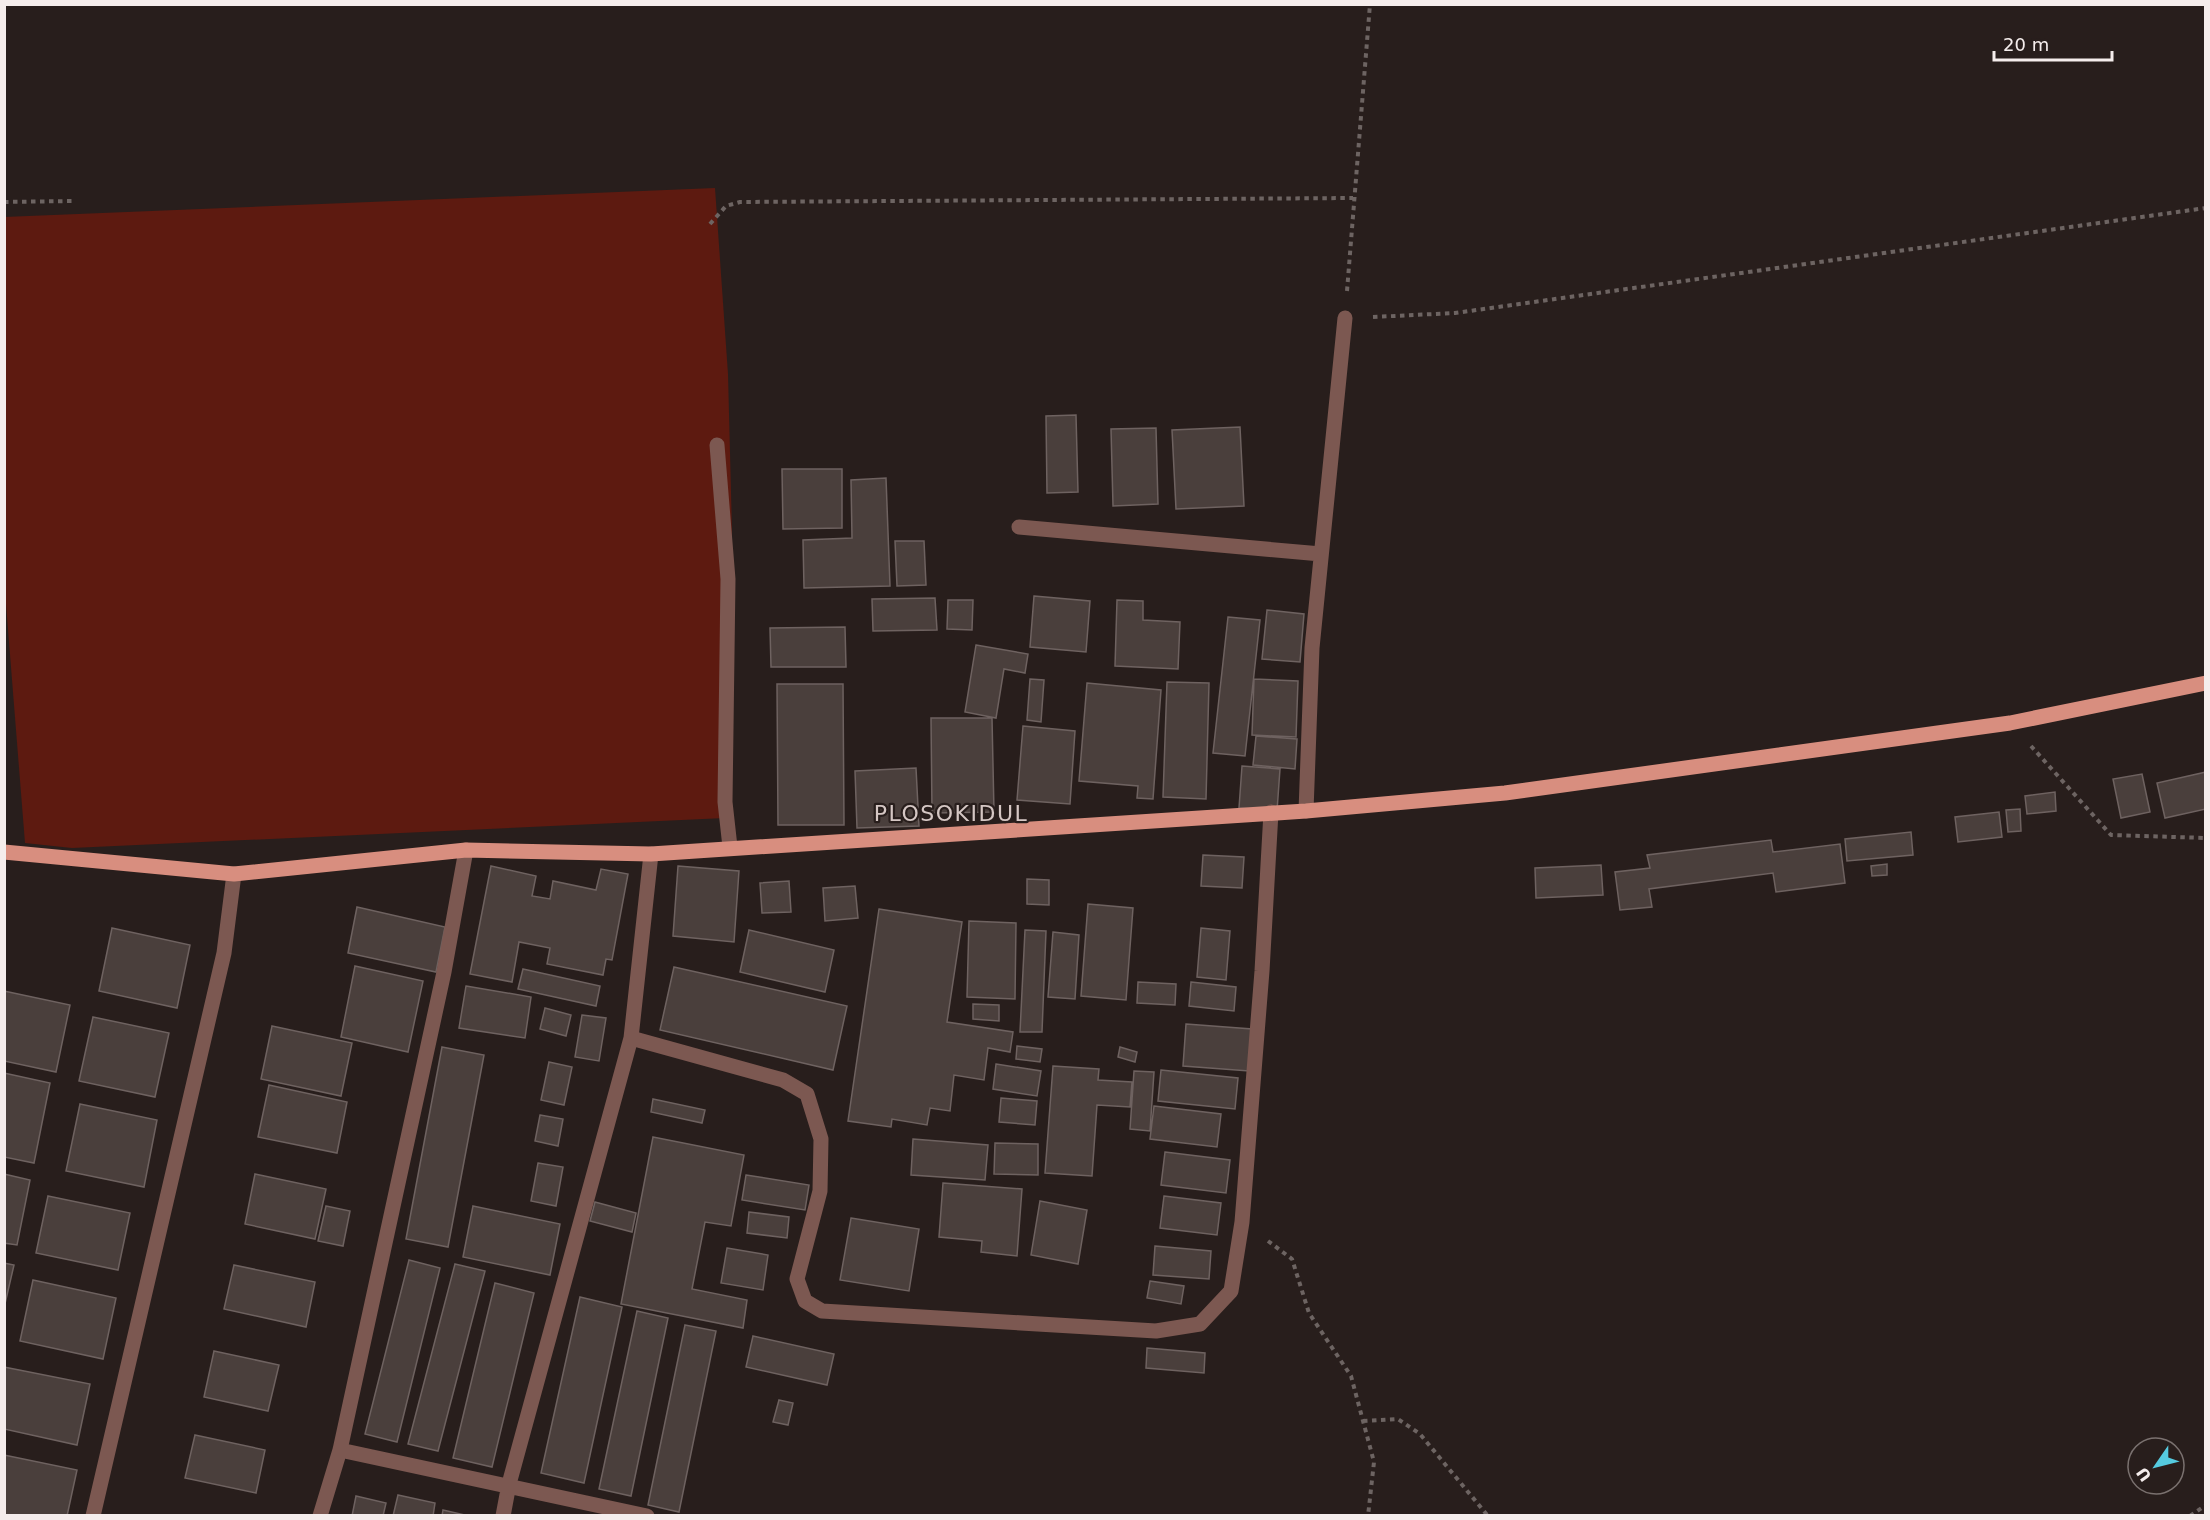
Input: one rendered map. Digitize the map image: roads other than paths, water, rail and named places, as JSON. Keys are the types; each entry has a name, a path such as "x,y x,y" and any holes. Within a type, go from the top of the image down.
{"main road":[{"path":"4,852 234,874 466,850 651,854 1271,812 1306,812 1505,793 2010,723 2205,683"}],"street":[{"path":"1306,812 1312,648 1346,318"},
{"path":"717,445 728,579 725,802 730,847"},
{"path":"1019,526 1322,554"},
{"path":"631,1038 783,1080 807,1094 821,1139 820,1191 797,1279 805,1301 822,1311 1156,1331 1200,1324 1231,1291 1242,1222 1262,971 1271,812"},
{"path":"320,1515 340,1450 444,972 466,850"},
{"path":"503,1515 509,1484 631,1038 651,854"},
{"path":"93,1515 224,953 234,874"},
{"path":"340,1450 509,1484 646,1515"}],"district":[{"name":"PLOSOKIDUL","path":"951,813"}]}
